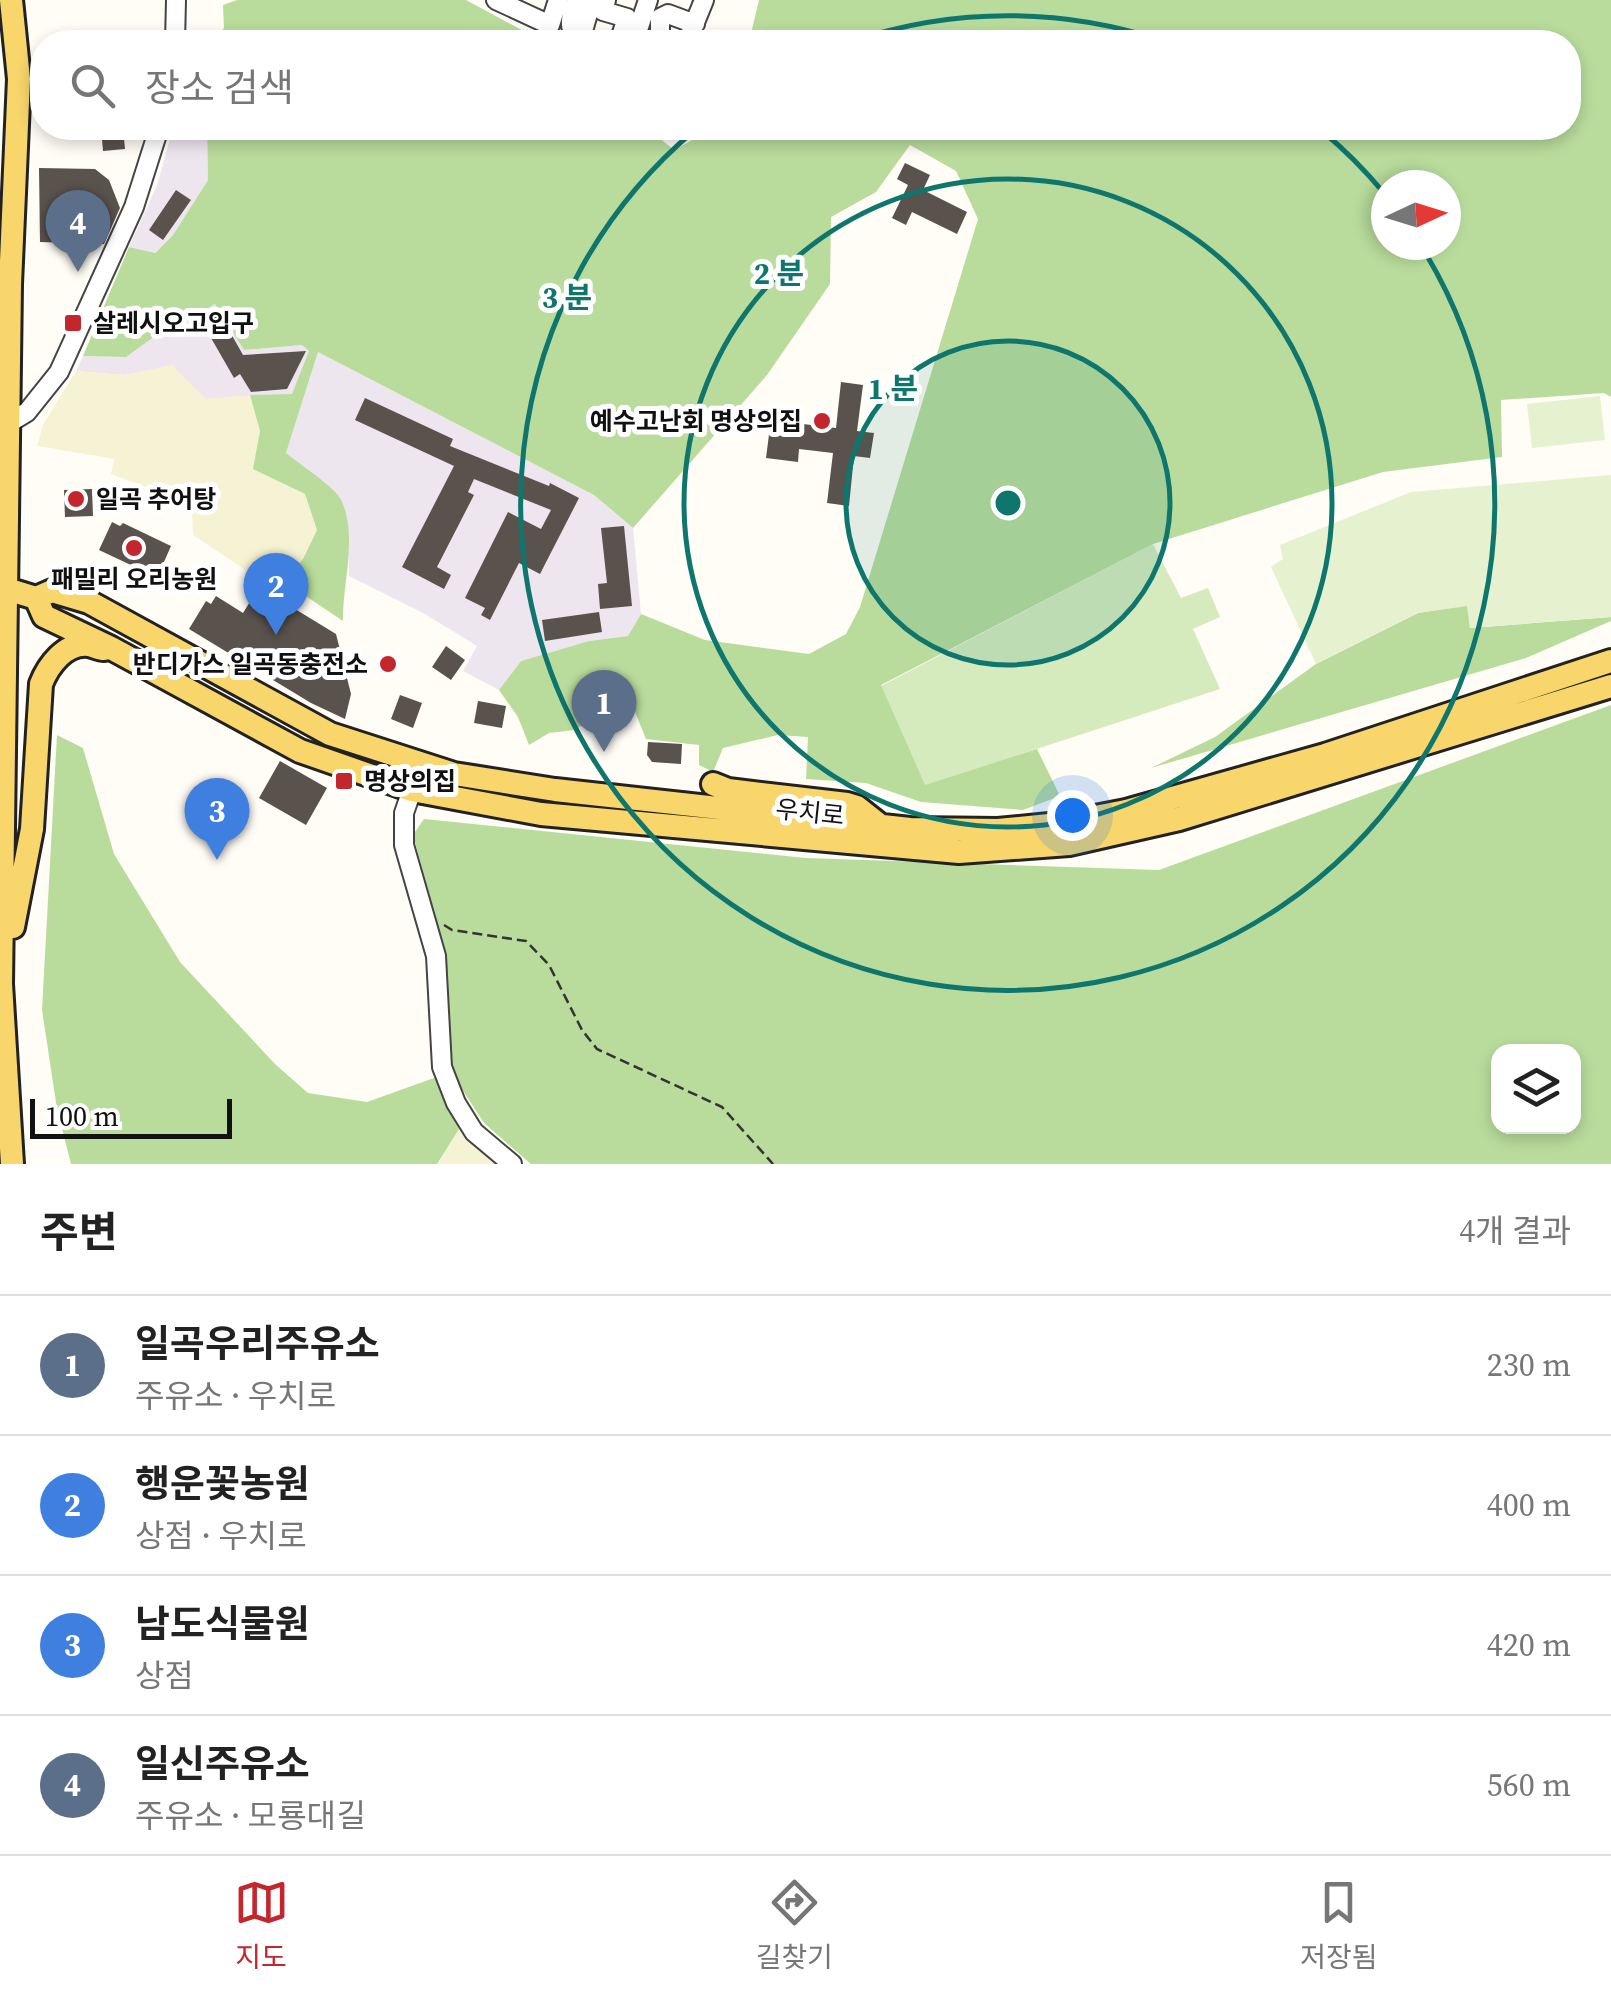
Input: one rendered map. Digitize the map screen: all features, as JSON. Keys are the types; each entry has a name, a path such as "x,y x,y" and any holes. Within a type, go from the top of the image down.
{"main road":[{"path":"11,0 19,78 8,147 9,422 2,588 1,975 12,1164"},
{"name":"우치로","path":"2,588 36,598 52,591 89,602 330,734 454,774 555,790 881,826 998,830 1059,824 1126,811 1325,755 1611,661"},
{"name":"우치로","path":"36,598 44,616 300,750 412,790 541,814 959,852 1029,849 1178,819 1611,686"},
{"path":"1,975 32,828 41,684 47,667 72,648 111,648"},
{"path":"713,784 728,790 847,804 858,807 881,826"}],"street":[{"path":"175,30 176,0"},
{"path":"496,0 562,30"},
{"path":"550,24 558,0"},
{"path":"574,30 570,18 577,0"},
{"path":"580,30 592,0"},
{"path":"606,0 602,12 628,18 624,30"},
{"path":"644,30 648,0"},
{"path":"691,30 697,2"},
{"path":"660,30 660,18 668,14 684,30"},
{"path":"9,422 27,412 59,372 134,207 154,140"},
{"path":"412,790 404,813 404,845 436,956 442,1067 456,1103 474,1132 512,1164"}],"path":[{"path":"423,911 452,930 526,941 549,965 582,1030 597,1049 722,1107 773,1164"}],"shaded area":[{"path":"170,140 207,140 208,180 173,235 154,253 129,247 157,185"},
{"path":"215,303 244,350 303,345 310,352 292,394 206,400 172,366 124,375 76,371 83,356 126,357 158,334"},
{"path":"318,352 594,495 633,528 641,614 628,636 589,641 521,661 499,690 463,671 477,646 425,614 349,576 348,535 286,453"},
{"path":"172,365 206,399 250,395 260,431 254,469 305,494 317,530 303,559 285,582 259,579 193,535 192,514 153,490 111,474 114,459 37,446 43,425 76,371 124,375"},
{"path":"459,1129 498,1164 437,1164"}],"green space":[{"path":"237,0 466,0 522,30 222,30 223,5"},
{"path":"759,0 1611,0 1611,397 1604,393 1501,400 1502,457 1383,472 1153,544 881,685 925,785 1037,749 1060,796 1023,810 921,802 866,783 806,779 808,737 778,735 723,748 713,772 699,765 699,745 646,739 633,707 613,700 575,730 549,733 529,745 518,717 499,690 521,661 589,641 628,636 641,614 705,640 809,654 846,634 860,607 978,219 956,171 910,145 876,192 831,217 830,284 767,375 633,528 594,495 318,352 286,453 336,493 346,512 349,543 343,621 285,582 303,559 317,530 305,494 253,469 260,431 250,395 292,394 309,351 302,345 244,350 215,304 158,334 126,357 83,356 129,247 155,253 173,235 208,180 207,140 662,140 674,150 692,140 1581,140 1581,30 752,30"},
{"path":"1600,396 1605,440 1532,448 1527,404"},
{"path":"1611,475 1611,617 1470,628 1467,606 1418,613 1316,664 1271,567 1283,559 1280,545 1411,492"},
{"path":"1153,544 1181,598 1208,588 1220,617 1193,629 1220,689 924,786 881,686"},
{"path":"1468,605 1470,628 1611,617 1611,621 1526,658 1151,768 1215,737 1316,664 1418,613"},
{"path":"1611,705 1611,1164 531,1164 484,1123 449,1069 446,958 413,835 424,819 806,858 1159,870"},
{"path":"57,735 83,748 114,854 180,962 275,1064 308,1093 367,1102 434,1078 446,1095 459,1129 437,1164 71,1164 57,1109 42,1010"}],"building":[{"path":"102,140 124,140 125,149 103,151"},
{"path":"905,163 930,175 923,190 967,212 957,234 912,212 906,225 892,218 908,185 897,179"},
{"path":"39,168 95,169 109,180 120,208 104,244 40,242"},
{"path":"176,190 191,200 163,240 149,230"},
{"path":"216,307 243,355 306,351 287,389 251,392 240,374 234,378 199,317"},
{"path":"841,382 863,385 857,431 874,433 870,458 854,456 849,506 827,503 833,453 799,449 798,462 766,458 772,411 804,414 803,424 836,428"},
{"path":"365,398 453,439 450,446 549,486 550,483 579,498 540,574 519,563 490,620 481,615 485,608 465,598 508,512 541,529 551,510 474,479 468,492 474,495 437,567 451,575 444,589 402,567 454,466 355,420"},
{"path":"92,489 93,516 65,517 64,490"},
{"path":"112,522 120,526 123,523 171,546 160,571 155,569 152,575 99,550"},
{"path":"624,526 632,606 600,609 598,584 607,583 601,528"},
{"path":"259,587 336,634 351,694 345,719 311,703 189,629 206,601 211,604 216,596 243,613"},
{"path":"599,612 602,632 545,641 542,620"},
{"path":"446,646 465,660 451,680 432,667"},
{"path":"400,695 422,703 413,728 391,719"},
{"path":"478,701 506,706 502,728 474,723"},
{"path":"648,742 682,744 681,764 652,762 647,755"},
{"path":"280,761 327,788 306,825 259,798"}],"place":[{"name":"일신주유소","path":"78,272"},
{"name":"살레시오고입구","path":"73,323"},
{"name":"예수고난회 명상의집","path":"822,421"},
{"name":"일곡 추어탕","path":"76,499"},
{"name":"패밀리 오리농원","path":"134,548"},
{"name":"행운꽃농원","path":"276,635"},
{"name":"반디가스 일곡동충전소","path":"388,664"},
{"name":"일곡우리주유소","path":"604,752"},
{"name":"명상의집","path":"344,781"},
{"name":"남도식물원","path":"217,860"}]}
